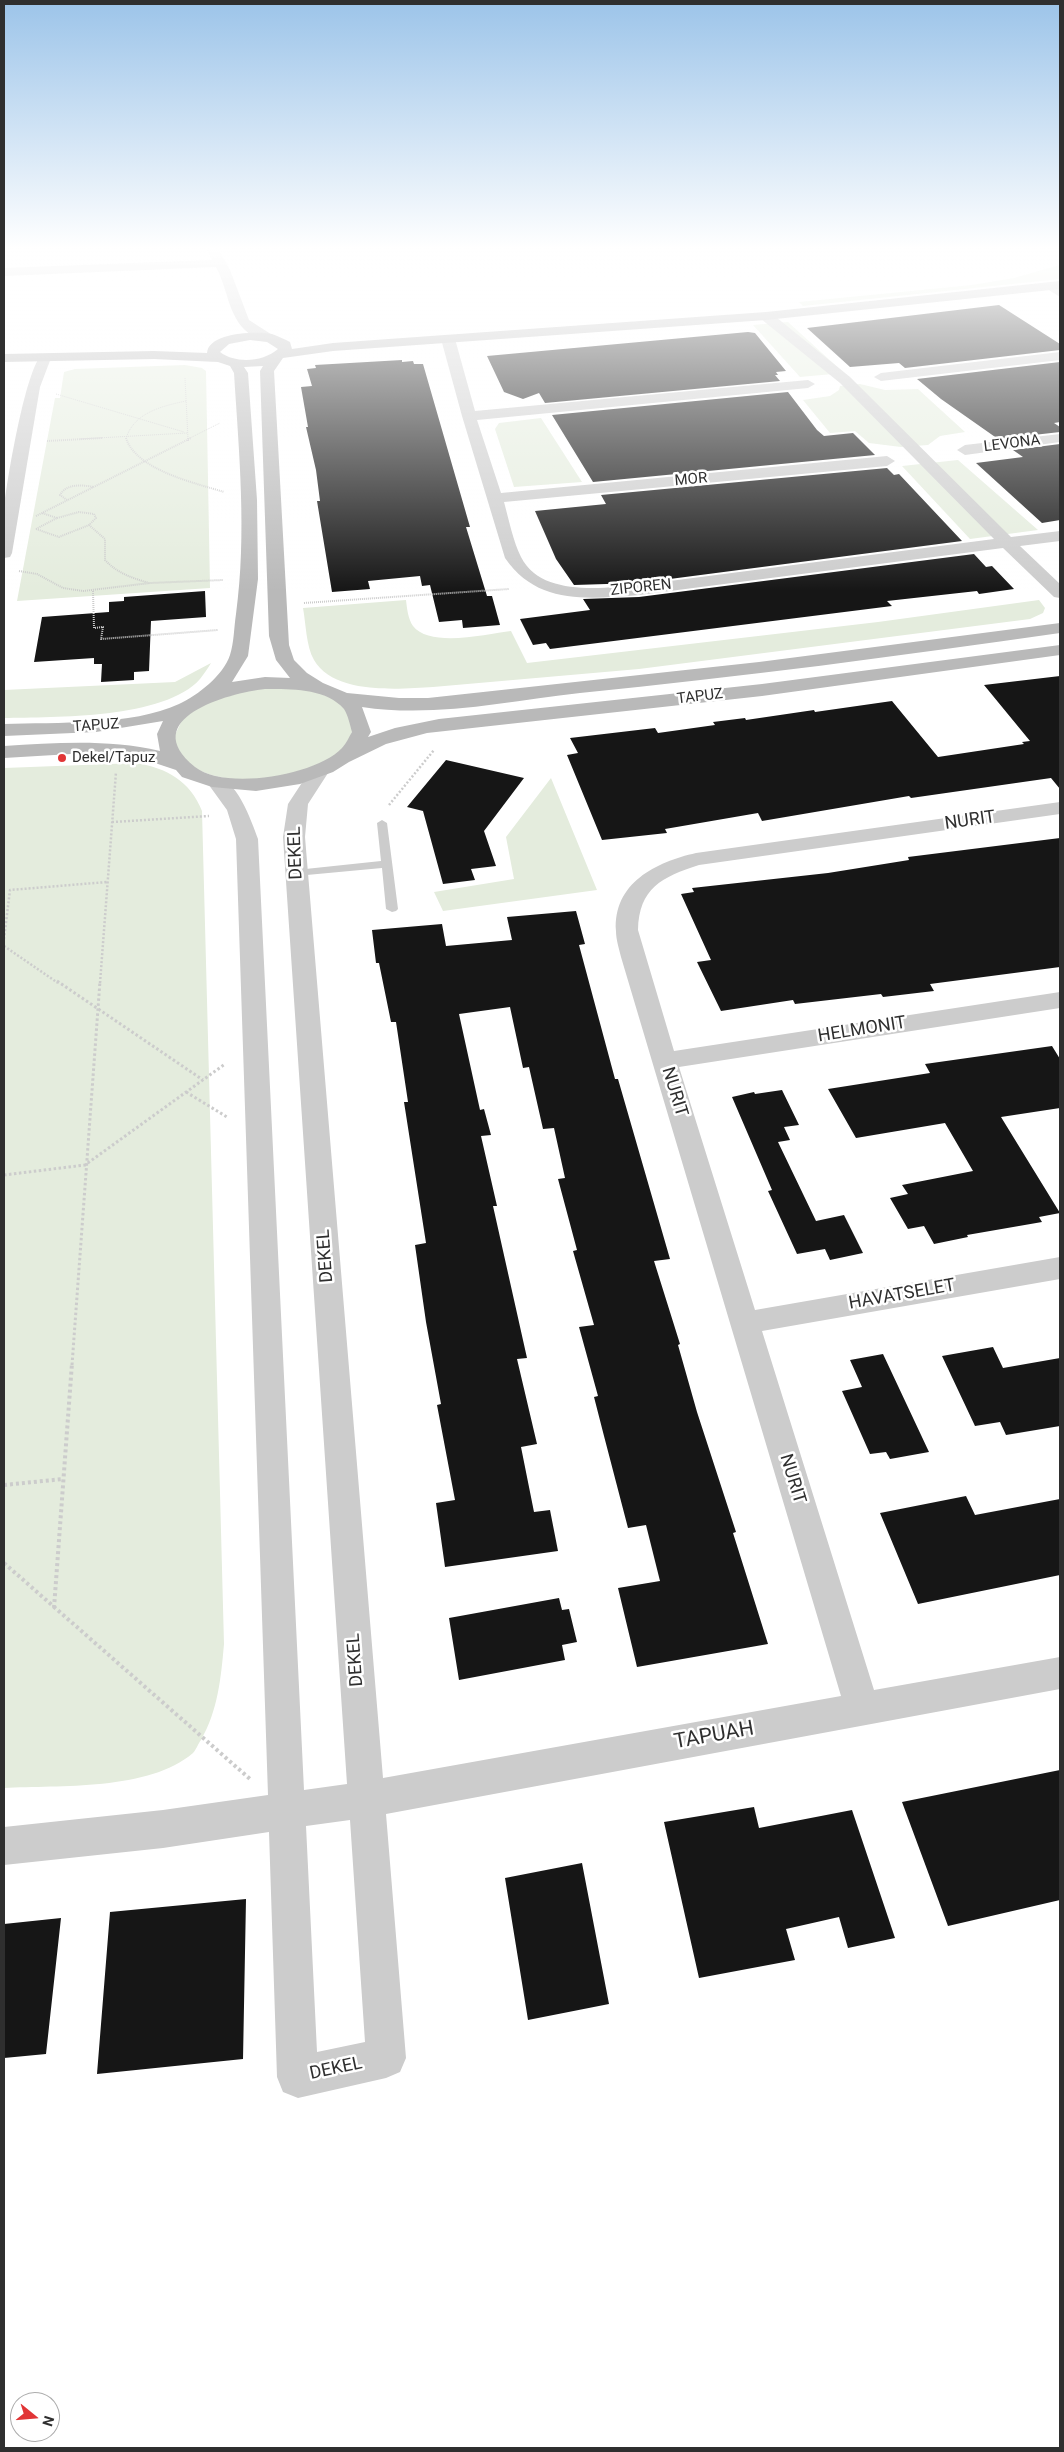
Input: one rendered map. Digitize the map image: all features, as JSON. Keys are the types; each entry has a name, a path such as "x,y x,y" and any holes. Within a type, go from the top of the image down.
{"street":[{"path":"4,553 6,529 33,387 42,362"},
{"path":"180,765 167,747 166,737 176,717 218,685 234,666 242,648 242,628 249,578 249,500 241,373 234,362"},
{"path":"271,362 267,371 275,604 279,644 283,658 298,676 318,688 341,698 353,708 361,726 357,742 345,757"},
{"name":"ZIPOREN","path":"454,362 468,416 517,566 524,574 547,586 585,592 639,590 1060,536"},
{"path":"823,362 845,380 1007,543 1060,593"},
{"path":"881,377 1005,362"},
{"path":"468,416 808,384"},
{"name":"LEVONA","path":"964,450 1060,438"},
{"path":"4,442 22,442"},
{"name":"MOR","path":"494,498 888,461"},
{"name":"TAPUZ","path":"341,698 374,704 423,704 748,670 1060,628"},
{"name":"TAPUZ","path":"4,752 117,748 149,753 216,781 262,785 301,779 318,773 367,744 393,734 457,723 753,691 1060,650"},
{"name":"TAPUZ","path":"4,730 118,725 162,717 230,688 266,683 302,684 318,688"},
{"name":"DEKEL","path":"216,781 232,800 240,814 247,839 298,2077 386,2058 296,873 294,829 296,811 304,792 318,773"},
{"name":"NURIT","path":"862,1709 664,1061 626,928 629,905 638,888 653,876 673,866 722,854 1060,808"},
{"name":"HELMONIT","path":"664,1061 1060,1000"},
{"name":"HAVATSELET","path":"744,1323 1060,1268"},
{"name":"TAPUAH","path":"4,1846 163,1829 367,1799 1060,1673"}],"lane":[{"path":"382,824 392,909"},
{"path":"296,873 387,864"}],"path":[{"path":"185,362 188,441"},
{"path":"33,387 188,433"},
{"path":"186,401 161,407 139,418 130,427 126,436 128,448 144,462 158,469 249,500"},
{"path":"6,529 188,441 242,412"},
{"path":"22,442 188,433"},
{"path":"67,500 60,495 67,488 80,485 94,487"},
{"path":"36,529 59,537 89,525 96,518 94,514 79,512 57,518"},
{"path":"89,525 106,538 108,543 105,560 110,566 131,578 150,583"},
{"path":"12,570 37,574 63,588 93,591 150,583 249,578"},
{"path":"275,604 547,586"},
{"path":"93,591 94,628 103,627 101,639 242,628"},
{"path":"382,824 381,814 457,723"},
{"path":"54,1608 117,748"},
{"path":"112,822 240,814"},
{"path":"4,939 10,890 108,882"},
{"path":"4,946 98,1011 204,1080"},
{"path":"4,1175 87,1164 256,1041"},
{"path":"186,1092 259,1137"},
{"path":"4,1485 63,1479"},
{"path":"4,1563 287,1811"}],"green space":[{"path":"787,362 832,362 844,373 800,377"},
{"path":"185,365 202,368 206,371 210,588 17,601 55,398 60,398 64,372 75,369"},
{"path":"860,384 885,390 918,389 965,432 940,436 928,445 901,447 869,443 855,431 830,433 803,400 830,396 839,390 840,386"},
{"path":"541,418 582,482 514,487 495,429 499,423"},
{"path":"958,460 1038,530 970,539 902,466"},
{"path":"406,600 411,623 421,633 445,638 459,638 511,631 527,663 878,622 1039,600 1045,608 1043,613 1030,619 639,669 433,687 386,689 351,684 336,679 323,671 314,660 308,642 303,608"},
{"path":"211,663 200,679 184,692 162,702 136,709 79,716 4,718 4,690 175,682"},
{"path":"265,686 308,690 337,702 348,713 353,727 345,746 327,761 303,772 275,778 246,780 219,777 196,768 179,755 174,737 183,718 204,702"},
{"path":"136,763 158,768 176,778 191,792 202,811 224,1644 222,1669 218,1694 207,1729 193,1753 175,1765 153,1774 103,1784 4,1788 4,768"},
{"path":"551,778 597,890 443,911 434,892 514,879 506,837"}],"building":[{"path":"360,362 423,364 470,527 466,527 487,596 492,596 500,625 463,628 462,620 439,622 430,585 422,586 420,576 368,581 370,589 332,592 317,501 320,501 316,470 306,427 308,427 301,387 312,386 307,369 316,368 315,365"},
{"path":"490,362 779,362 786,371 776,372 778,375 775,375 780,381 545,403 539,393 523,399 504,392"},
{"path":"845,362 953,362 905,368 899,363 850,367"},
{"path":"1060,362 1060,422 1054,423 1060,427 1060,432 998,439 941,399 917,379"},
{"path":"788,392 817,430 824,436 853,433 875,455 593,482 552,415"},
{"path":"1060,444 1060,520 1042,523 976,463 1023,457 1013,450"},
{"path":"887,468 894,475 899,474 962,541 639,583 574,585 556,559 535,511 606,504 601,495"},
{"path":"974,554 986,567 992,566 1014,589 979,594 977,591 887,601 892,606 550,649 546,643 533,645 520,619 590,610 583,599 639,597"},
{"path":"205,591 206,617 151,621 149,671 134,672 134,680 101,682 102,664 94,664 94,658 34,662 42,617 109,612 109,602 124,601 124,597"},
{"path":"1060,676 1060,789 1051,778 911,798 909,796 762,821 758,813 665,829 667,833 602,840 567,755 578,753 570,738 655,728 658,733 715,725 713,722 745,718 746,720 814,710 815,712 892,701 938,757 1024,744 1022,742 1030,741 984,685"},
{"path":"446,760 524,778 484,831 496,866 471,869 475,880 443,884 423,811 407,807"},
{"path":"1060,838 1060,967 930,984 934,991 883,997 881,994 795,1004 793,1000 721,1011 697,962 711,960 681,894 694,892 692,888 828,873 909,860 908,857"},
{"path":"576,911 585,944 579,945 615,1079 618,1079 670,1259 654,1261 680,1344 678,1345 697,1412 736,1532 733,1533 768,1644 637,1667 618,1588 660,1581 646,1525 628,1528 594,1397 598,1396 579,1327 594,1325 573,1251 577,1250 558,1179 565,1178 554,1128 543,1129 529,1067 523,1068 510,1007 459,1014 480,1110 484,1109 491,1135 481,1136 497,1206 493,1206 527,1358 517,1359 537,1444 521,1447 534,1512 550,1510 558,1551 445,1567 436,1503 455,1500 437,1405 441,1404 426,1322 415,1245 426,1243 404,1102 408,1102 396,1022 391,1022 379,963 376,963 372,930 442,924 446,946 512,940 507,917"},
{"path":"1052,1046 1060,1059 1060,1108 1001,1117 1060,1213 1039,1217 1042,1222 967,1235 968,1237 934,1244 924,1226 908,1229 890,1198 908,1194 902,1185 973,1171 945,1123 856,1138 828,1089 930,1073 925,1064"},
{"path":"782,1090 799,1125 784,1127 790,1140 778,1142 816,1221 844,1215 863,1253 830,1260 825,1249 797,1254 768,1191 772,1190 732,1097 754,1092 755,1094"},
{"path":"993,1347 1003,1368 1060,1358 1060,1426 1006,1435 1000,1422 975,1426 942,1356"},
{"path":"883,1354 929,1452 890,1459 886,1452 870,1454 842,1391 862,1387 850,1360"},
{"path":"966,1496 975,1515 1060,1499 1060,1575 918,1604 880,1513"},
{"path":"559,1598 562,1610 569,1609 577,1642 562,1645 565,1660 459,1680 449,1618"},
{"path":"1060,1770 1060,1900 948,1926 902,1802"},
{"path":"754,1807 759,1828 852,1810 895,1938 848,1948 839,1917 786,1929 795,1960 699,1978 664,1822"},
{"path":"582,1863 609,2004 528,2020 505,1878"},
{"path":"246,1899 243,2059 97,2074 110,1912"},
{"path":"61,1918 46,2054 4,2058 4,1924"}],"place":[{"name":"Dekel/Tapuz","path":"62,758"}]}
